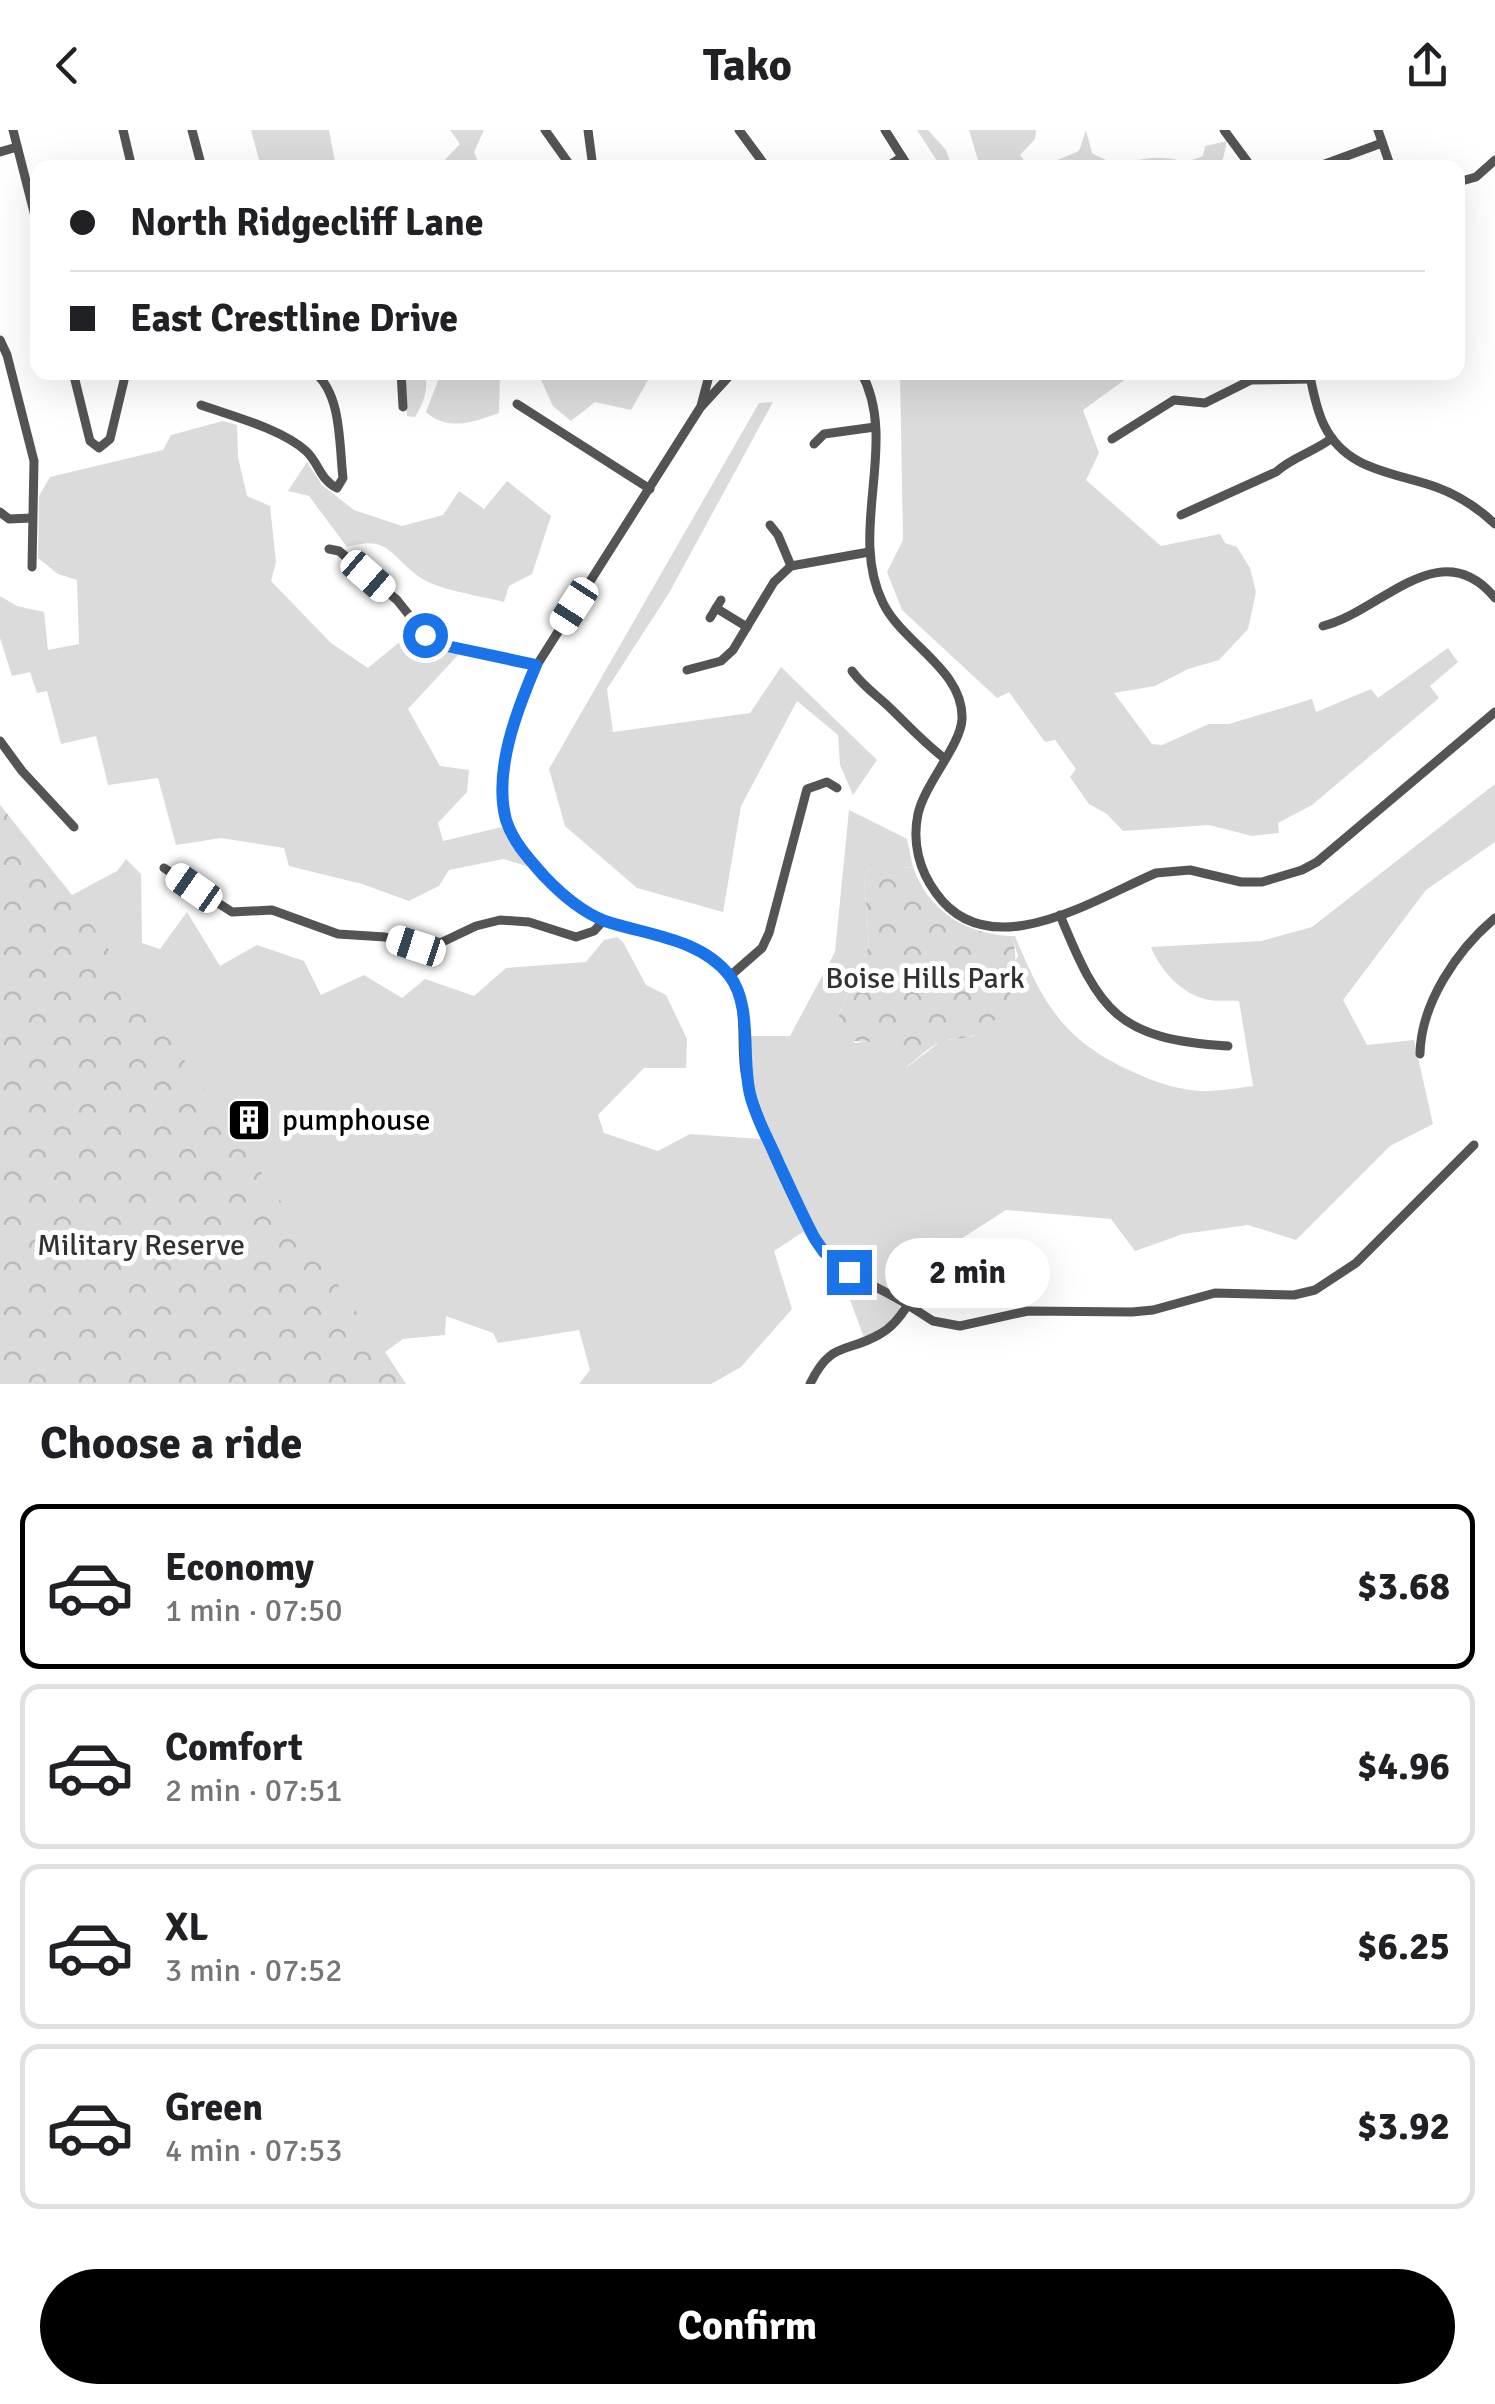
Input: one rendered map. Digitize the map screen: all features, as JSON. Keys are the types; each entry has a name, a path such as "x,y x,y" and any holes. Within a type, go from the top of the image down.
{"street":[{"path":"13,130 30,182"},
{"path":"123,130 130,160"},
{"path":"192,130 200,160"},
{"path":"545,130 566,160"},
{"path":"588,130 592,160"},
{"path":"739,130 761,160"},
{"path":"885,130 904,160"},
{"path":"1224,130 1246,160"},
{"path":"1378,130 1388,160"},
{"path":"1335,160 1382,142"},
{"path":"0,152 17,148"},
{"path":"897,160 902,157"},
{"path":"1465,180 1476,177 1495,160"},
{"path":"0,340 34,461 32,567"},
{"path":"75,380 93,446 106,446 110,439 124,380"},
{"path":"201,405 264,428 304,449 324,481 337,488 343,478 333,400 324,380"},
{"path":"401,380 403,406"},
{"path":"700,408 708,380"},
{"path":"726,380 700,408 536,665 522,698 504,770 502,796 515,840 550,883 573,902 604,920 685,944 730,976 740,1000 744,1068 753,1106 806,1223 824,1252 837,1264 933,1321 960,1326 1028,1311 1132,1312 1215,1294 1294,1295 1315,1290 1356,1264 1474,1145"},
{"path":"864,380 872,400 875,427 870,552 874,582 891,618 948,677 957,692 962,717 960,730 924,797 916,832 921,867 940,899 953,912 992,928 1026,926 1174,870 1252,882 1282,878 1317,862 1495,712"},
{"path":"1112,440 1174,400 1205,403 1251,380"},
{"path":"1311,380 1320,417 1332,438 1361,464 1455,495 1495,524"},
{"path":"517,404 650,488"},
{"path":"814,444 824,434 875,427"},
{"path":"1181,514 1276,472 1332,438"},
{"path":"0,512 9,519 32,518"},
{"path":"770,525 790,566"},
{"path":"328,549 340,551 397,600 425,635 442,645 536,665"},
{"path":"687,670 720,661 733,650 774,582 790,566 870,552"},
{"path":"1323,626 1343,621 1430,572 1462,574 1483,585 1495,598"},
{"path":"710,618 718,604 746,627"},
{"path":"852,670 863,686 944,758"},
{"path":"0,742 74,826"},
{"path":"730,976 762,948 769,933 807,789 828,782 838,788"},
{"path":"164,868 232,912 272,910 338,934 385,937 416,946 436,946 476,926 500,920 529,922 576,938 594,931 604,920"},
{"path":"1060,915 1096,992 1128,1024 1163,1039 1228,1046"},
{"path":"1420,1054 1420,1031 1429,1006 1458,958 1495,918"},
{"path":"810,1384 826,1359 839,1348 884,1332 908,1305"}],"green space":[{"path":"251,130 329,130 335,160 259,160"},
{"path":"450,130 484,130 474,152 477,160 445,160 460,144"},
{"path":"917,130 928,130 946,150 950,160 936,160"},
{"path":"969,130 1036,130 1035,139 1020,155 1024,160 978,160"},
{"path":"1086,130 1092,153 1106,160 1057,160 1079,151"},
{"path":"1227,141 1223,159 1192,160 1203,156 1205,146"},
{"path":"404,380 426,380 421,407 415,417 407,416"},
{"path":"438,380 500,380 499,413 452,423 426,412"},
{"path":"541,380 648,380 631,410 595,402 571,421 553,406"},
{"path":"900,380 1124,380 1083,410 1099,453 1086,480 1161,546 1220,534 1225,543 1237,547 1250,568 1256,592 1248,629 1219,660 1188,669 1155,686 1114,693 1152,744 1162,745 1209,724 1229,724 1312,699 1316,712 1371,689 1378,698 1448,648 1458,662 1430,686 1439,698 1312,805 1278,823 1279,833 1252,836 1209,825 1123,831 1107,814 1089,804 1070,777 1076,769 1055,740 1045,742 1009,692 997,698 902,610 887,572 903,540"},
{"path":"773,402 669,593 607,689 613,732 750,713 781,667 877,760 853,795 840,765 838,735 797,701 741,806 723,912 637,888 565,826 549,769 759,403"},
{"path":"223,421 237,425 238,457 247,496 270,506 276,562 271,581 331,643 368,668 414,630 434,645 459,654 408,709 440,766 469,770 467,792 438,823 443,841 502,827 530,867 503,859 449,870 439,886 409,901 362,884 289,866 284,848 221,838 176,845 158,778 108,785 96,736 61,744 47,691 37,693 30,672 12,676 0,638 0,596 17,606 44,612 48,650 79,644 77,580 58,574 38,558 39,496 50,477 163,450 171,435"},
{"path":"307,462 322,485 354,510 402,526 443,515 459,491 484,509 507,481 551,516 532,574 509,586 504,602 429,582 381,546 347,547 309,496 288,491"},
{"path":"1495,784 1495,842 1426,890 1343,1000 1367,1045 1414,1040 1433,1124 1390,1146 1296,1240 1248,1225 1183,1234 1135,1251 1111,1219 1006,1210 888,1286 906,1317 880,1339 866,1343 850,1300 856,1292 852,1277 819,1256 803,1232 774,1251 792,1309 741,1367 711,1384 579,1384 590,1370 579,1330 498,1343 493,1333 446,1316 445,1335 403,1339 385,1352 406,1384 0,1384 0,805 72,895 117,871 126,859 141,874 142,943 160,949 187,912 220,966 257,945 304,961 321,995 364,975 402,998 425,979 474,996 506,968 586,962 604,940 617,937 646,985 666,995 687,1039 686,1068 644,1068 598,1115 604,1133 658,1151 690,1134 760,1139 745,1099 739,1036 790,1036 835,952 849,810 907,839 913,867 902,868 873,859 864,880 869,946 836,1021 855,1043 878,1040 896,1046 907,1067 941,1041 974,1036 1018,956 1015,936 1046,1001 1089,1047 1157,1082 1213,1091 1253,1086 1239,1001 1209,1000 1179,986 1165,972 1151,947 1261,941 1312,927"},
{"name":"Military Reserve","path":"0,805 72,896 406,1384 0,1384"},
{"name":"Boise Hills Park","path":"873,858 902,868 913,867 929,896 951,918 979,931 1012,936 1015,949 1011,991 988,1027 968,1037 938,1043 906,1067 896,1046 842,1039 836,1021 869,946 864,880"}],"place":[{"name":"pumphouse","path":"249,1120"}],"route":[{"path":"425,635 442,645 536,665 522,698 504,770 502,796 515,840 561,893 592,915 685,944 730,976 740,1000 744,1068 756,1115 815,1239 824,1252 849,1272"}]}
